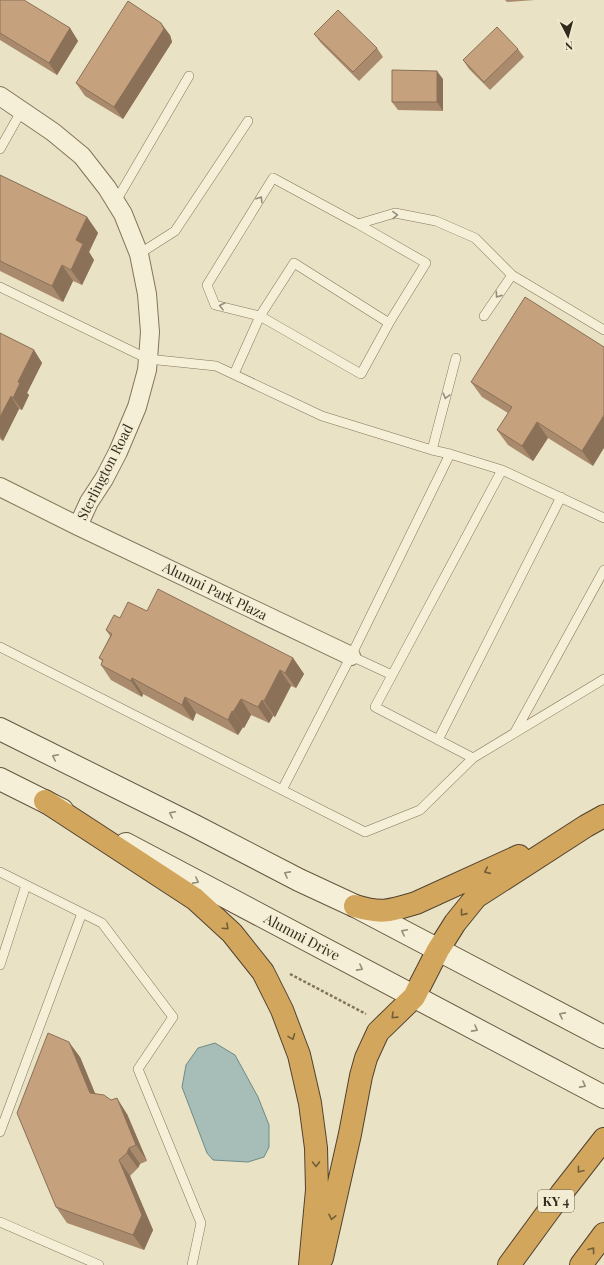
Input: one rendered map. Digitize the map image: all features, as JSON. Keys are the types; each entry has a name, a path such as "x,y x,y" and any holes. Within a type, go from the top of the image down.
{"highway":[{"path":"45,801 195,899 232,933 262,972 282,1010 299,1055 310,1103 316,1148 317,1190 310,1265"},
{"path":"354,906 372,911 384,912 416,903 595,821"},
{"path":"320,1265 350,1134 361,1076 366,1058 378,1032 414,997 438,950 455,923 476,897 595,821"},
{"name":"KY 4","path":"510,1265 561,1194 604,1139"},
{"path":"581,1265 604,1234"}],"main road":[{"path":"0,729 192,824 299,880 354,906 600,1035"},
{"name":"Alumni Drive","path":"0,779 45,801 604,1096"}],"street":[{"name":"Sterlington Road","path":"0,96 54,132 82,156 107,188 123,214 139,254 147,294 150,332 148,359 147,370 137,407 118,452 104,479 89,502 78,526"},
{"name":"Alumni Park Plaza","path":"0,487 78,526 351,656"}],"lane":[{"path":"116,202 189,76"},
{"path":"0,149 22,110"},
{"path":"139,254 175,232 248,121"},
{"path":"273,178 426,263 389,323 361,374 260,316 215,305 207,285 273,178"},
{"path":"358,224 395,213 436,221 475,238 512,275 604,330"},
{"path":"234,374 260,316 294,264 389,323"},
{"path":"484,316 512,275"},
{"path":"0,287 148,359 216,366 322,416 502,470 604,518"},
{"path":"432,450 456,358"},
{"path":"282,790 351,656 450,454"},
{"path":"473,758 375,707 502,470"},
{"path":"438,740 561,497"},
{"path":"515,733 604,570"},
{"path":"0,647 365,832 420,810 473,758 604,679"},
{"path":"351,656 392,675"},
{"path":"0,872 102,923 173,1017 138,1069 201,1222 192,1265"},
{"path":"0,965 26,885"},
{"path":"0,1132 82,913"},
{"path":"0,1222 99,1265"}],"path":[{"path":"288,973 369,1016"}],"water":[{"path":"215,1043 235,1055 258,1097 269,1125 269,1147 264,1157 248,1162 213,1160 207,1153 182,1087 186,1065 198,1048"}],"building":[{"path":"0,0 24,0 70,28 49,63 0,33"},
{"path":"128,1 161,23 164,29 114,107 76,83"},
{"path":"338,10 377,48 353,72 314,34"},
{"path":"497,27 518,49 484,82 463,60"},
{"path":"392,70 437,71 437,102 392,102"},
{"path":"0,175 87,217 76,240 83,244 71,270 62,265 52,286 0,261"},
{"path":"525,297 604,347 604,415 582,451 537,422 522,446 497,430 512,407 471,382"},
{"path":"0,333 34,350 18,382 20,383 13,398 11,396 0,417"},
{"path":"158,589 293,658 285,673 280,670 264,701 262,700 258,707 241,699 233,712 232,711 228,720 185,697 182,705 132,678 131,681 101,665 103,660 99,658 112,634 106,630 114,615 120,618 128,602 147,611"},
{"path":"48,1033 69,1042 90,1093 104,1095 111,1100 117,1098 136,1145 129,1148 127,1153 119,1160 142,1215 133,1235 56,1207 17,1113"}]}
